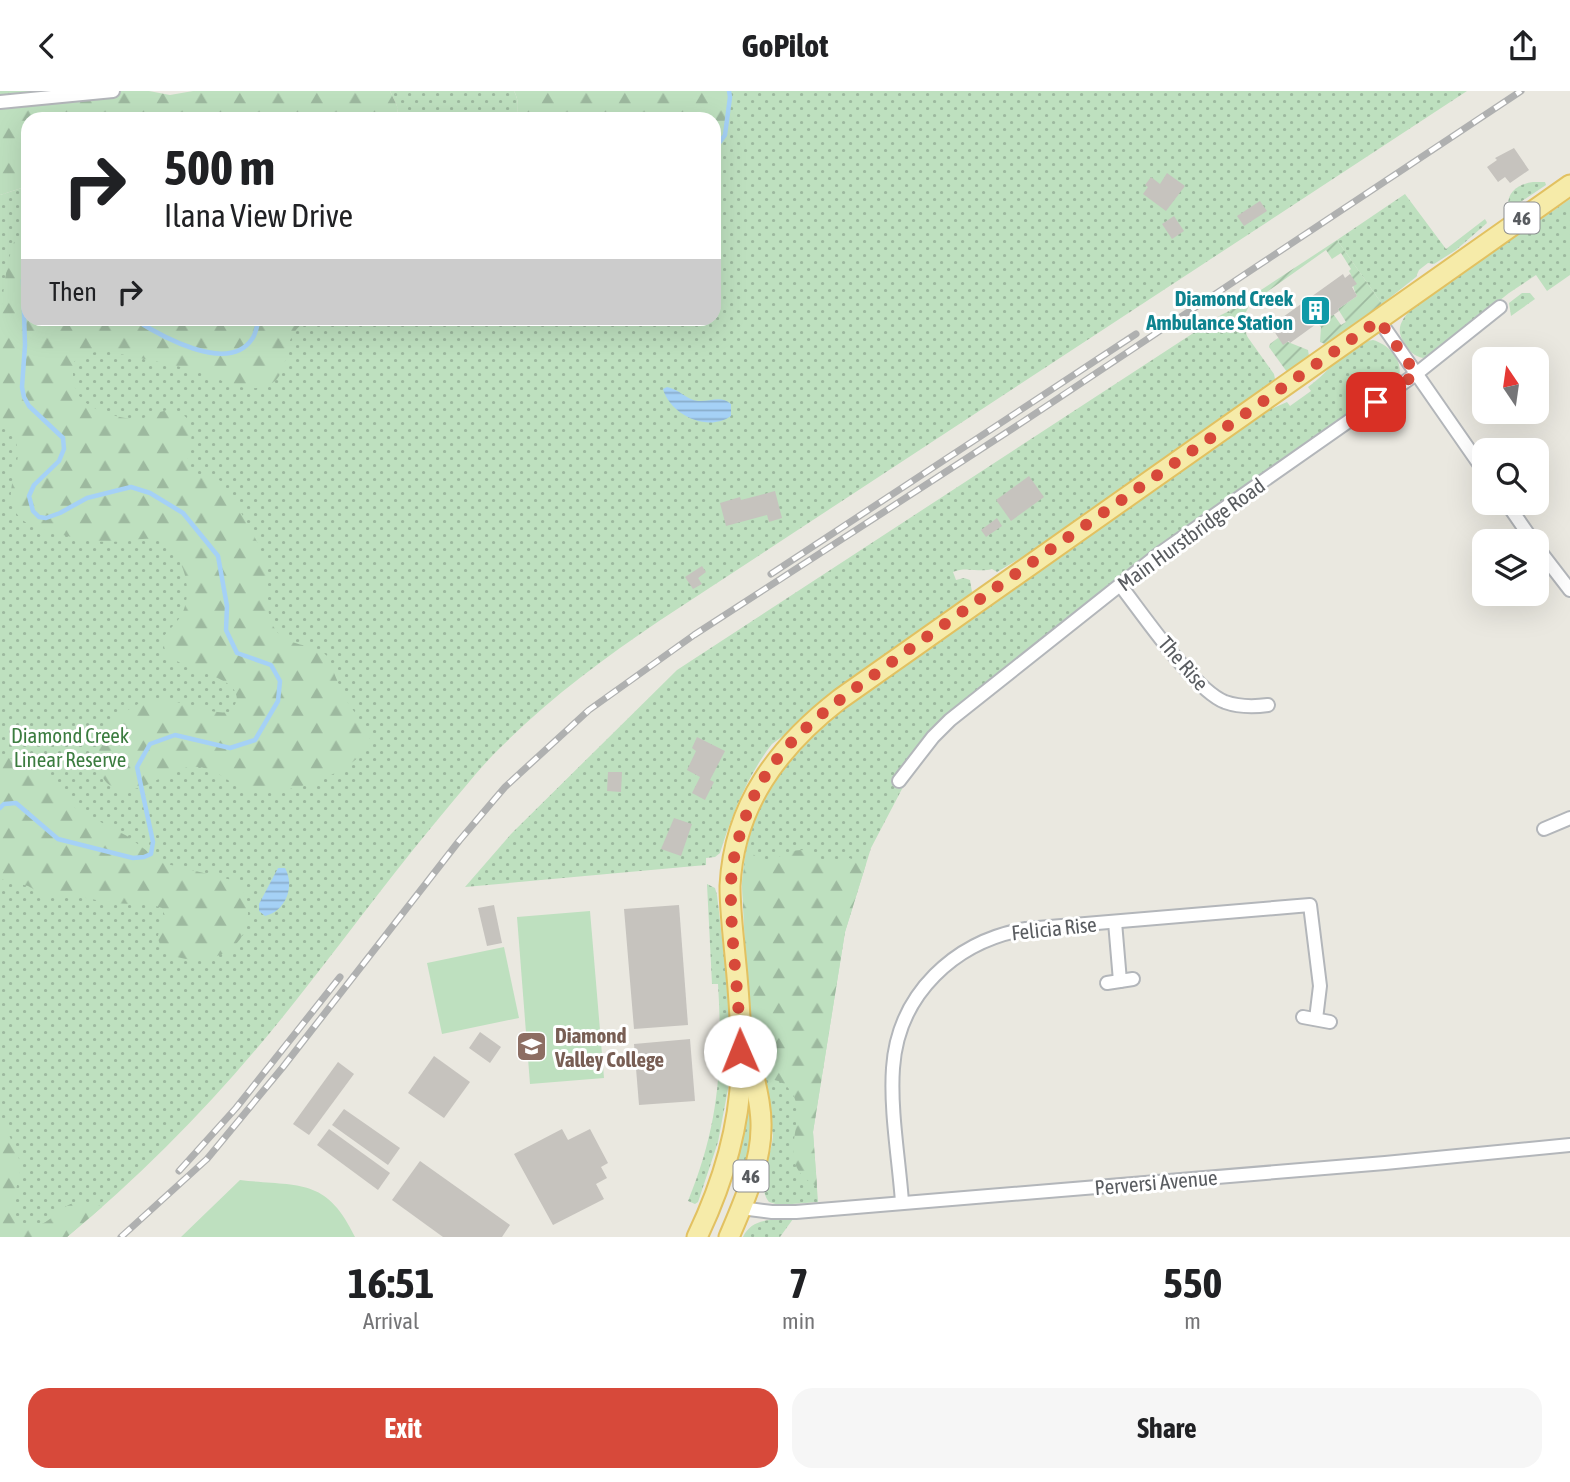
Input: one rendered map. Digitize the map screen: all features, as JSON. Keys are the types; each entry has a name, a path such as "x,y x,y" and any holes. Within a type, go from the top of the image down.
{"main road":[{"name":"46","path":"697,1237 713,1203 736,1114 741,1074 740,1007 730,885 733,865 740,833 751,803 769,768 783,750 840,699 1570,185"},
{"name":"46","path":"729,1237 755,1163 761,1128 759,1102 740,1007"},
{"path":"713,1203 741,1208"}],"street":[{"path":"0,103 113,91"},
{"name":"Main Hurstbridge Road","path":"900,781 944,725 1120,585 1174,543 1416,374 1500,307"},
{"path":"1379,320 1472,454"},
{"path":"1549,563 1570,590"},
{"name":"The Rise","path":"1120,585 1189,672 1209,692 1235,705 1268,705"},
{"path":"1544,829 1570,818"},
{"name":"Felicia Rise","path":"902,1202 892,1070 902,1024 922,989 952,958 969,947 998,935 1026,929 1310,905 1320,986 1309,1018 1330,1022"},
{"path":"1115,922 1113,982 1133,979"},
{"name":"Perversi Avenue","path":"741,1208 789,1212 1385,1164 1570,1146"}],"green space":[{"path":"0,91 149,91 170,95 193,91 390,91 397,106 397,112 21,112 21,188 0,195"},
{"path":"390,91 514,91 518,101 517,112 397,112"},
{"path":"514,91 729,91 730,97 725,135 721,140 721,112 517,112"},
{"name":"Diamond Creek Linear Reserve","path":"729,91 1467,91 659,621 577,680 520,728 481,768 253,1053 195,1118 133,1179 67,1237 0,1237 0,195 21,188 21,326 721,326 721,140 725,135"},
{"path":"1533,182 1545,182 1546,185 1516,205 1508,207 1508,201 1515,189"},
{"path":"1405,194 1446,249 1485,219 1487,223 1456,250 1434,264 1428,263 1419,270 1416,277 1382,304 1337,240"},
{"path":"1570,199 1570,275 1547,291 1536,275 1509,293 1433,354 1423,358 1411,351 1402,339 1400,329 1413,307"},
{"path":"21,235 21,326 300,326 290,341 277,379 263,387 241,387 189,369 110,352 86,354 74,362 74,383 76,391 86,403 112,415 139,419 170,410 188,419 192,434 188,465 195,473 222,482 251,530 266,568 269,613 275,629 286,639 327,656 344,697 369,733 370,745 347,766 315,782 264,792 241,787 200,767 172,772 136,789 116,788 102,777 98,752 102,741 117,720 136,705 146,701 167,700 209,711 230,712 237,700 234,690 226,682 173,659 165,650 164,636 182,614 187,595 183,569 177,555 169,547 153,539 108,542 63,535 28,523 15,511 11,494 18,451 0,413 3,293 13,244"},
{"path":"1337,240 1382,304 1325,344 1320,342 1321,327 1318,324 1330,314 1334,315 1341,325 1346,322 1338,309 1357,296 1349,271 1351,269 1341,253 1332,259 1326,250 1250,304 1242,320 1248,339 1229,311"},
{"path":"1522,293 1530,293 1535,299 1511,316 1509,303"},
{"path":"1229,311 1275,379 1064,532 997,572 992,569 953,572 956,580 970,580 972,592 968,599 772,744 741,796 720,853 706,858 706,865 465,887 511,834 677,670"},
{"path":"1278,338 1308,350 1309,356 1287,372 1269,347"},
{"path":"1373,340 1390,350 1398,361 1398,379 1158,548 999,673 935,726 894,780 903,787 871,848 845,932 813,1132 818,1202 779,1205 769,1202 765,1195 764,1178 773,1135 752,1035 742,884 754,821 766,792 783,765 834,714 1260,414 1287,402 1290,406 1311,391 1308,387 1346,353"},
{"path":"8,758 38,766 50,775 76,809 127,836 163,863 236,883 247,898 248,913 244,933 234,947 203,959 186,959 172,955 162,947 158,936 165,916 162,908 81,897 49,898 28,886 0,879 0,760"},
{"path":"747,846 754,855 767,860 805,850 826,863 846,857 866,864 845,932 813,1132 817,1186 802,1175 795,1163 793,1150 797,1109 794,1096 782,1082 763,1077 754,1047 742,884"},
{"path":"707,884 715,888 717,895 734,1040 731,1073 718,1142 698,1202 695,1204 688,1201 706,1146 719,1068 718,984 712,984"},
{"path":"590,911 604,1078 530,1084 517,917"},
{"path":"504,947 519,1018 442,1034 427,963"},
{"path":"744,1077 752,1098 752,1130 748,1156 740,1177 734,1184 734,1158"},
{"path":"0,1120 19,1158 20,1171 14,1210 20,1223 39,1225 78,1202 89,1202 102,1207 67,1237 0,1237"},
{"path":"240,1180 294,1185 321,1194 333,1203 355,1237 181,1237"},
{"path":"793,1219 780,1237 743,1237 758,1223"}],"water":[{"path":"667,387 694,400 727,401 731,404 731,416 711,422 691,418 673,406 663,389"},
{"path":"278,868 285,868 289,890 278,909 265,916 259,911 259,904"}],"building":[{"path":"1514,148 1529,170 1510,183 1505,177 1498,182 1487,167 1497,160 1495,158"},
{"path":"1167,173 1185,186 1166,211 1143,194 1151,177 1160,184"},
{"path":"1260,201 1267,211 1244,226 1237,216"},
{"path":"1174,216 1184,231 1172,239 1162,224"},
{"name":"Diamond Creek Ambulance Station","path":"1343,274 1345,278 1350,274 1357,284 1352,287 1357,296 1332,316 1330,314 1290,343 1289,341 1283,345 1272,328 1278,325 1276,322"},
{"path":"1029,476 1044,497 1011,521 996,500"},
{"path":"775,491 782,518 769,522 767,515 726,526 720,503"},
{"path":"997,518 1002,526 986,537 981,530"},
{"path":"702,566 706,572 698,578 702,584 693,589 685,577"},
{"path":"697,737 725,751 710,780 714,782 705,800 692,793 700,777 687,770 696,751 692,748"},
{"path":"608,772 622,772 621,792 607,791"},
{"path":"674,818 692,824 681,856 661,849"},
{"path":"494,905 502,943 487,946 478,908"},
{"path":"679,905 688,1025 634,1029 624,909"},
{"path":"480,1032 501,1047 490,1063 469,1048"},
{"path":"690,1039 695,1101 639,1105 634,1044"},
{"path":"434,1056 470,1082 444,1118 408,1093"},
{"path":"338,1062 354,1074 309,1135 293,1124"},
{"path":"344,1109 400,1148 388,1165 332,1125"},
{"path":"329,1129 390,1173 378,1190 317,1145"},
{"path":"562,1129 568,1140 590,1129 608,1163 601,1167 607,1178 596,1184 604,1199 553,1225 514,1154"},
{"path":"420,1161 510,1225 502,1237 443,1237 392,1200"}],"waterway":[{"path":"721,140 725,135 729,91"},
{"path":"0,808 4,804 16,803 58,839 133,858 151,854 153,842 137,767 150,744 175,735 230,748 255,740 278,701 280,681 271,665 237,653 226,630 227,606 218,556 183,513 150,493 131,487 87,498 46,518 39,517 33,511 29,496 34,485 59,461 64,449 63,438 29,406 24,397 24,326"},
{"path":"146,326 176,342 211,353 227,353 241,349 252,339 257,326"}],"railway":[{"path":"121,1237 207,1159 283,1067 459,841 505,787 589,710 694,635 1015,427 1521,91"},
{"path":"771,574 1136,334"},
{"path":"179,1171 236,1108 340,977"}],"place":[{"name":"Diamond Creek Ambulance Station","path":"1316,310"},
{"name":"Diamond Valley College","path":"532,1047"}],"route":[{"path":"740,1051 740,1007 730,885 736,850 757,790 769,768 799,733 840,699 987,594 1379,320 1416,374 1376,402"}]}
